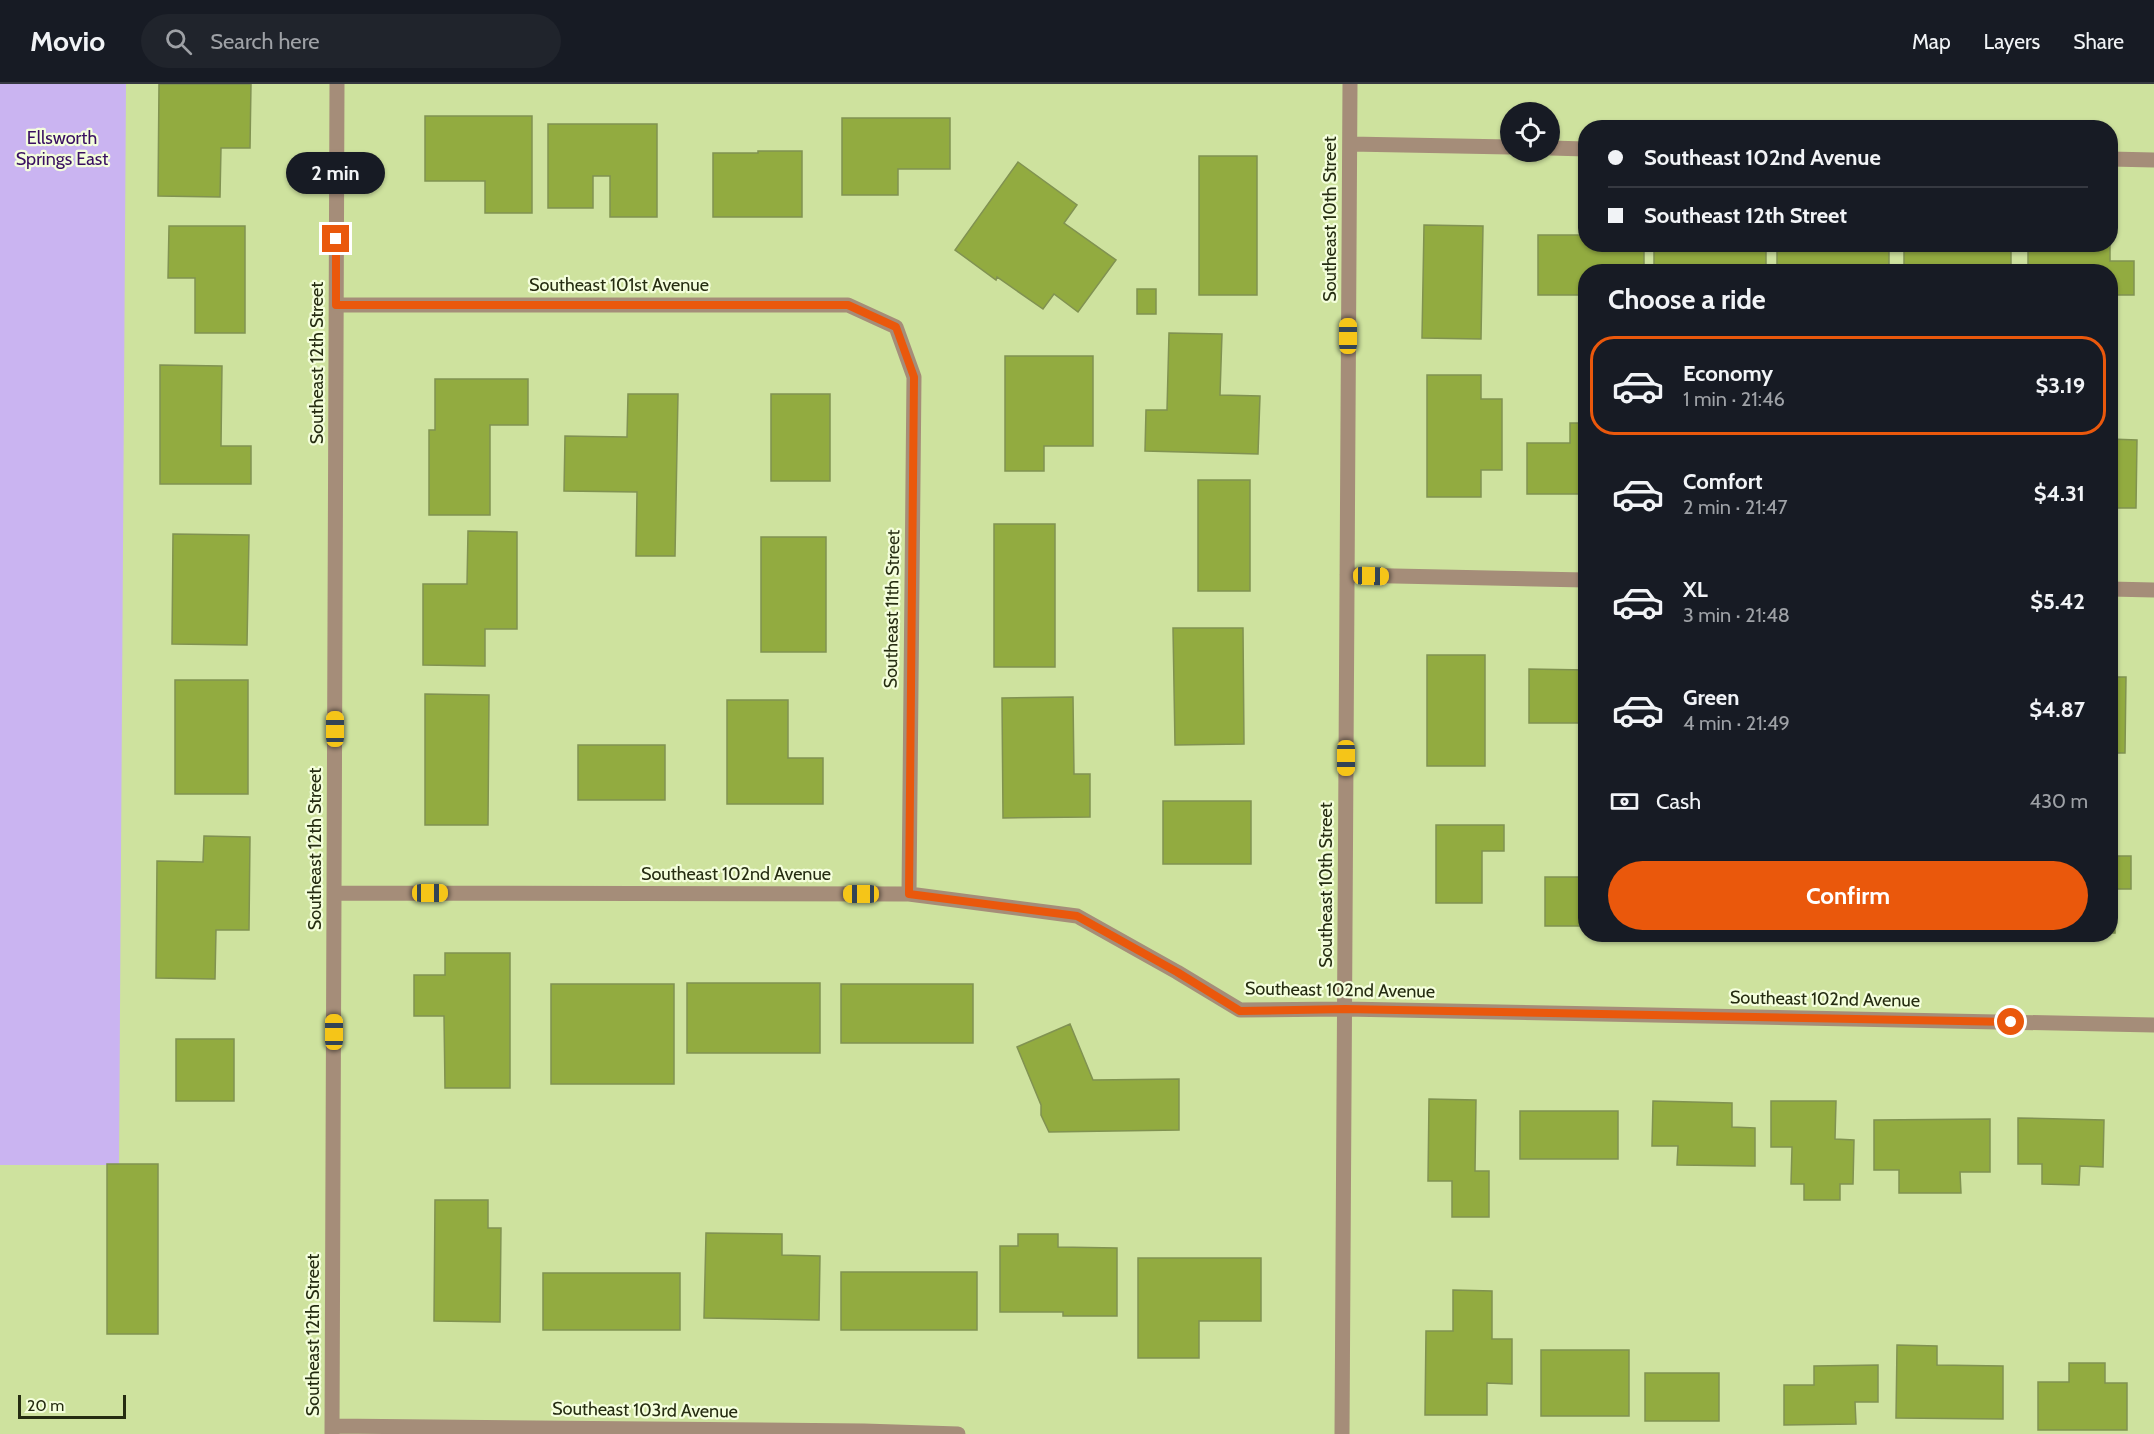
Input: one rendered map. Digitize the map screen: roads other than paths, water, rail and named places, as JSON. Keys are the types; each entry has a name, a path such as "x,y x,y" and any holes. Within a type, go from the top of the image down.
{"street":[{"name":"Southeast 12th Street","path":"332,1430 336,84"},
{"name":"Southeast 10th Street","path":"1342,1434 1350,84"},
{"path":"1350,144 1500,147"},
{"path":"1560,148 1578,149"},
{"path":"2118,159 2154,160"},
{"name":"Southeast 101st Avenue","path":"336,305 848,305 896,327"},
{"name":"Southeast 11th Street","path":"896,327 914,377 909,894"},
{"path":"1347,575 1578,580"},
{"path":"2118,589 2154,590"},
{"name":"Southeast 102nd Avenue","path":"335,893 909,894 1077,916 1177,972 1240,1011 1345,1009 2154,1025"},
{"name":"Southeast 103rd Avenue","path":"332,1430 840,1431 958,1434"}],"park label":[{"name":"Ellsworth Springs East","path":"62,148"}]}
